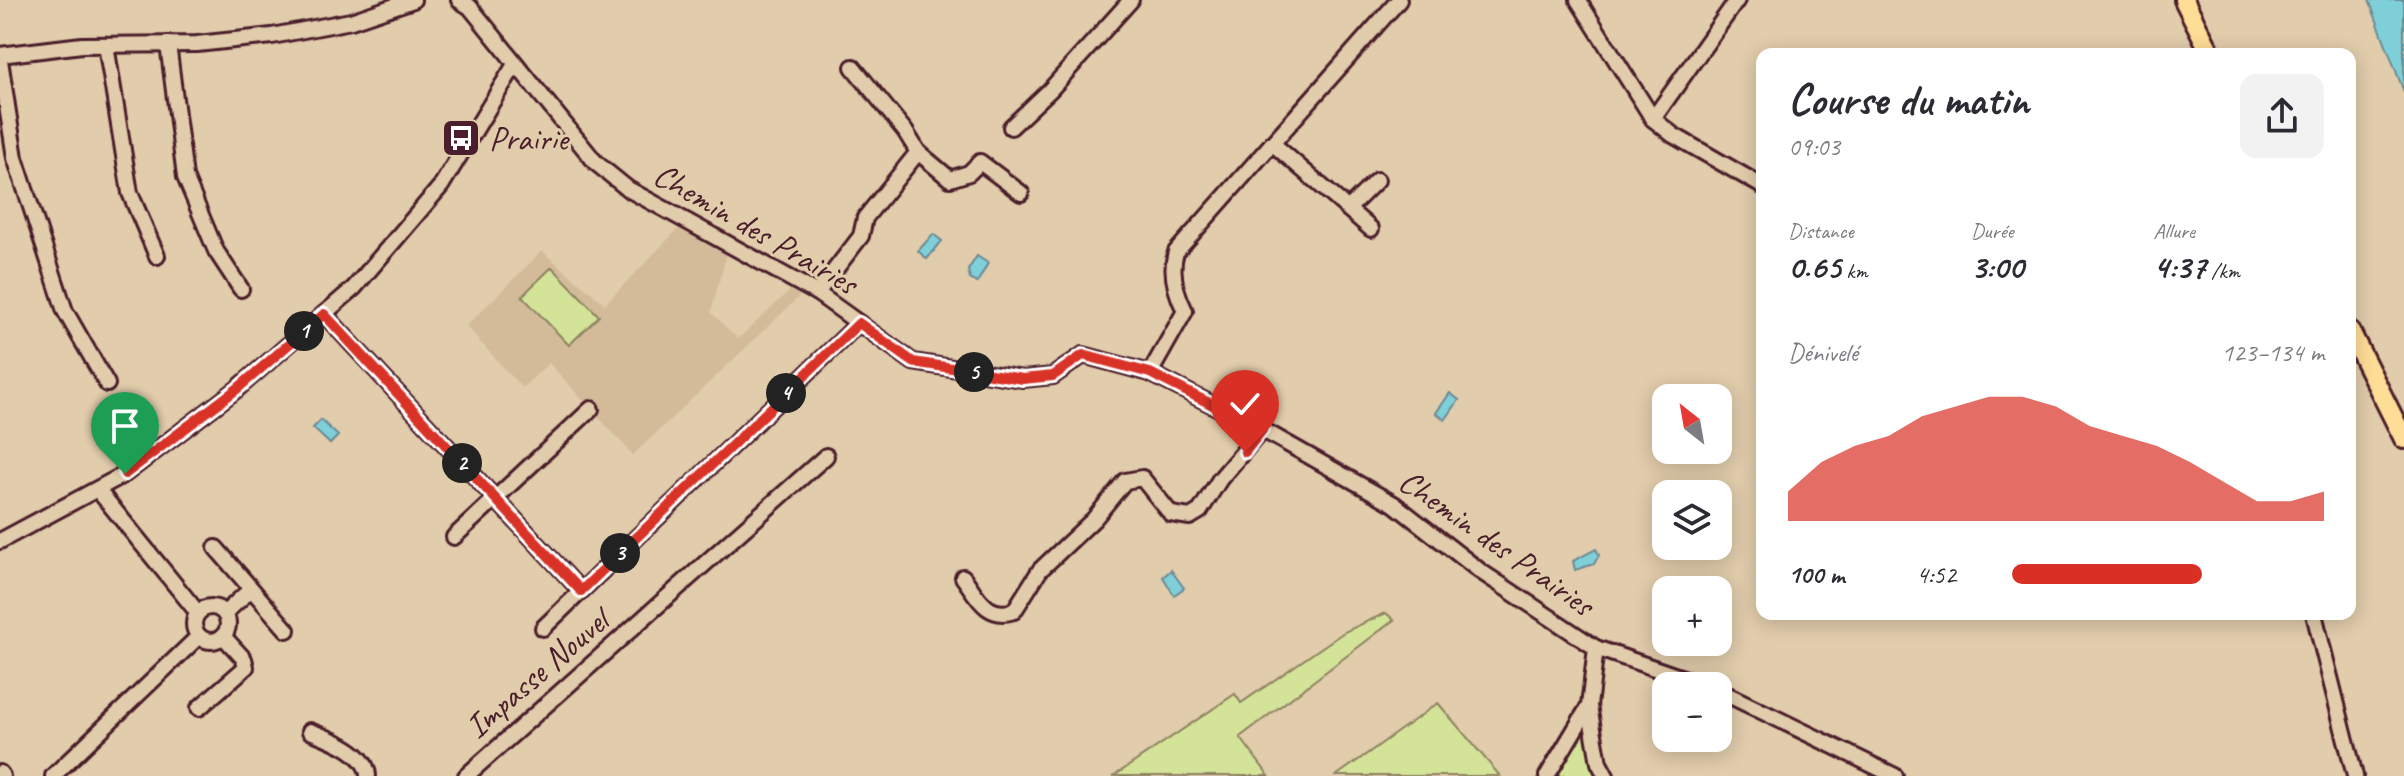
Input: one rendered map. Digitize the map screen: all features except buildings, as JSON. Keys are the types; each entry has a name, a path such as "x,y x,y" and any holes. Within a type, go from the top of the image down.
{"main road":[{"path":"2184,0 2208,48"},
{"path":"2356,343 2404,439"}],"street":[{"path":"107,384 65,311 15,158 4,107 0,58 106,45 272,36 351,21 413,0"},
{"name":"Chemin des Prairies","path":"459,0 470,7 514,66 596,163 628,189 817,293 913,362 1023,379 1053,376 1083,355 1150,373 1262,430 1394,504 1480,571 1596,648 1665,672"},
{"path":"1011,127 1050,90 1131,0"},
{"path":"1150,373 1185,311 1176,288 1172,263 1176,252 1399,0"},
{"path":"1578,0 1653,119 1673,135 1756,183"},
{"path":"1653,119 1737,0"},
{"path":"168,44 185,177 216,251 241,289"},
{"path":"106,45 130,193 157,256"},
{"path":"0,541 125,474 237,389 354,288 441,186 514,66"},
{"path":"853,67 918,152 950,179 969,173 980,162 1021,193"},
{"path":"1272,143 1371,229"},
{"path":"817,293 861,236 865,218 918,152"},
{"path":"1348,209 1377,180"},
{"path":"324,314 581,591"},
{"path":"543,628 859,323"},
{"path":"454,537 591,409"},
{"path":"963,577 991,613 1001,615 1014,611 1040,570 1094,519 1125,481 1142,478 1171,514 1190,517 1200,511 1220,479 1262,430"},
{"name":"Impasse Nouvel","path":"466,776 826,456"},
{"path":"98,490 198,613"},
{"path":"216,548 287,630"},
{"path":"225,613 251,589"},
{"path":"206,607 225,613 229,623 223,636 208,641 199,636 194,625 198,613 206,607"},
{"path":"2316,620 2355,776"},
{"path":"53,776 199,636"},
{"path":"199,708 246,667 244,659 223,636"},
{"path":"1596,648 1589,706 1599,763 1606,776"},
{"path":"1732,697 1895,776"},
{"path":"1547,776 1589,706"},
{"path":"310,731 332,739 362,760 368,776"}],"shaded area":[{"path":"678,229 727,253 711,312 738,339 792,289 800,296 633,455 549,363 522,388 466,326 542,251 605,304"}],"green space":[{"path":"552,267 599,316 569,345 522,296"},
{"path":"1386,613 1394,620 1240,737 1269,776 1114,776 1235,694 1241,703 1344,632"},
{"path":"1438,703 1500,776 1336,776"},
{"path":"1584,723 1589,751 1600,776 1551,776 1574,744"}],"water":[{"path":"2369,0 2404,0 2404,92"},
{"path":"933,234 942,241 927,259 918,251"},
{"path":"977,256 988,263 977,283 970,279 968,270"},
{"path":"1450,393 1459,400 1445,420 1436,413"},
{"path":"321,420 338,436 330,444 313,428"},
{"path":"1596,549 1599,555 1594,564 1575,570 1573,561"},
{"path":"1171,570 1184,588 1174,595 1163,577"}],"place":[{"name":"Prairie","path":"461,138"}],"route":[{"path":"125,474 237,389 324,314 581,591 859,323 913,362 1023,379 1053,376 1083,355 1150,373 1262,430 1245,452"}]}
